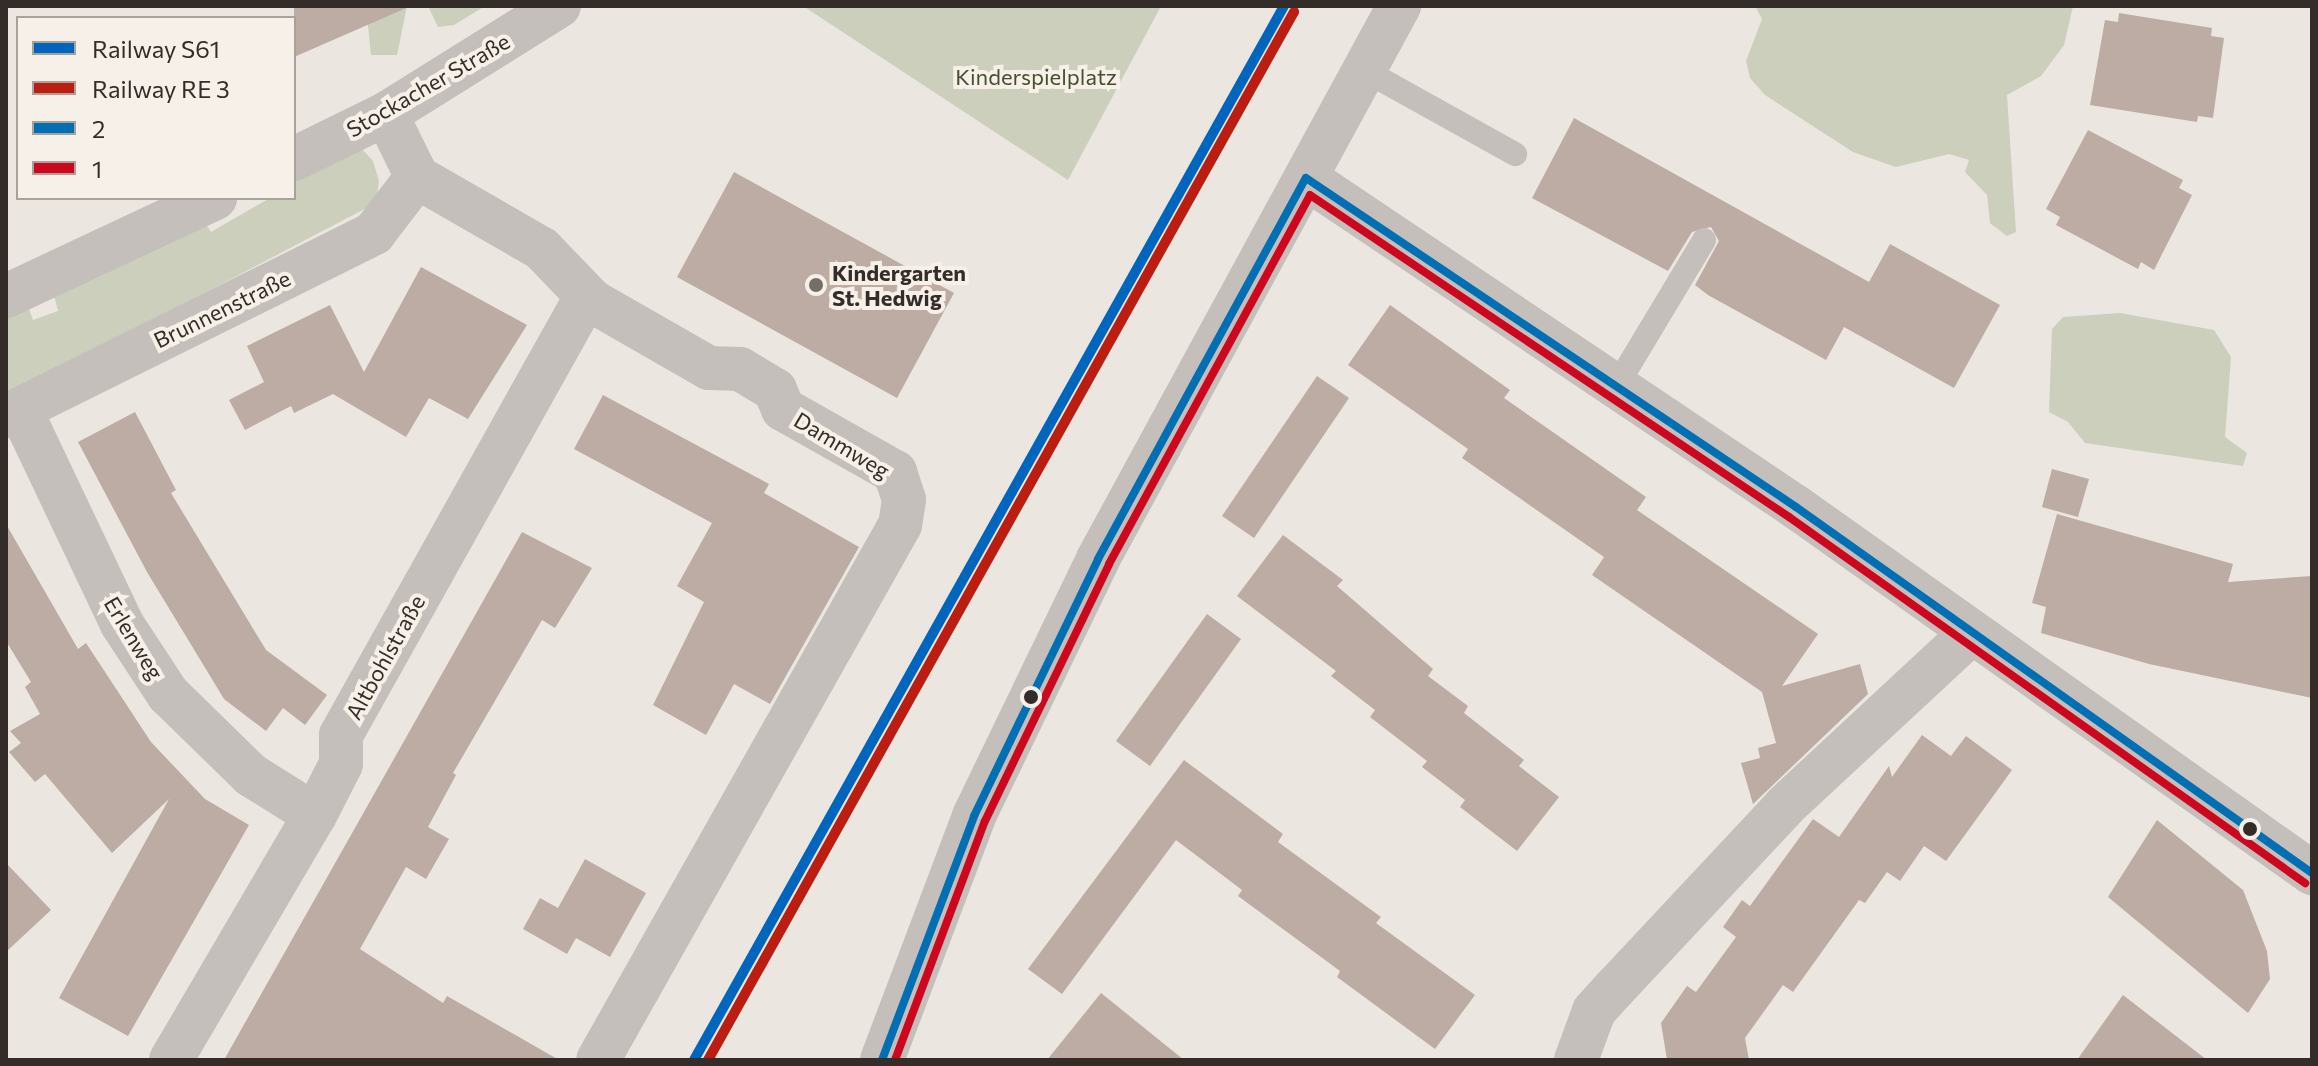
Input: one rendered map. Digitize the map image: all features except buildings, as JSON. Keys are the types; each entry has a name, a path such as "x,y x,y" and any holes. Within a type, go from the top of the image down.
{"street":[{"name":"Stockacher Straße","path":"296,158 386,114 559,6"},
{"path":"882,1060 974,816 1098,559 1399,6"},
{"path":"386,114 417,177"},
{"name":"Dammweg","path":"417,177 542,249 586,297 709,368 740,369 775,390 783,409 895,472 904,500 900,525 598,1060"},
{"name":"Brunnenstraße","path":"13,412 374,233 417,177"},
{"path":"1306,178 1617,385 2312,873"},
{"path":"6,296 211,200"},
{"name":"Altbohlstraße","path":"171,1060 315,815 341,764 341,735 586,297"},
{"name":"Erlenweg","path":"13,412 122,624 168,694 251,775 315,815"},
{"path":"1576,1060 1594,1011 1614,989 1785,806 1971,633"}],"lane":[{"path":"1364,70 1515,154"},
{"path":"1617,385 1704,240"}],"green space":[{"path":"366,6 407,6 397,55 371,55"},
{"path":"428,6 485,6 454,25 438,27"},
{"name":"Kinderspielplatz","path":"803,6 1161,6 1068,180"},
{"path":"1755,6 2073,6 2064,45 2041,76 2007,95 2016,232 2007,236 1990,223 1987,195 1965,172 1969,160 1949,154 1896,167 1853,152 1765,95 1750,78 1746,61 1762,19"},
{"path":"361,148 373,161 379,181 376,203 6,397 6,303 24,296 33,320 58,311 51,283 198,212 211,232 267,200 296,200 296,164"},
{"path":"2120,313 2214,330 2231,357 2225,437 2247,453 2243,466 2085,443 2068,422 2049,412 2052,329 2063,317"}],"rail line":[{"name":"S61","path":"694,1060 1284,6"}],"transit line":[{"path":"708,1060 1294,12"},
{"name":"2","path":"882,1060 974,816 1098,559 1306,178 1796,507 2312,873"},
{"name":"1","path":"895,1060 985,821 1109,564 1310,195 1789,517 2305,883"}],"place":[{"name":"Kindergarten St. Hedwig","path":"816,285"}]}
